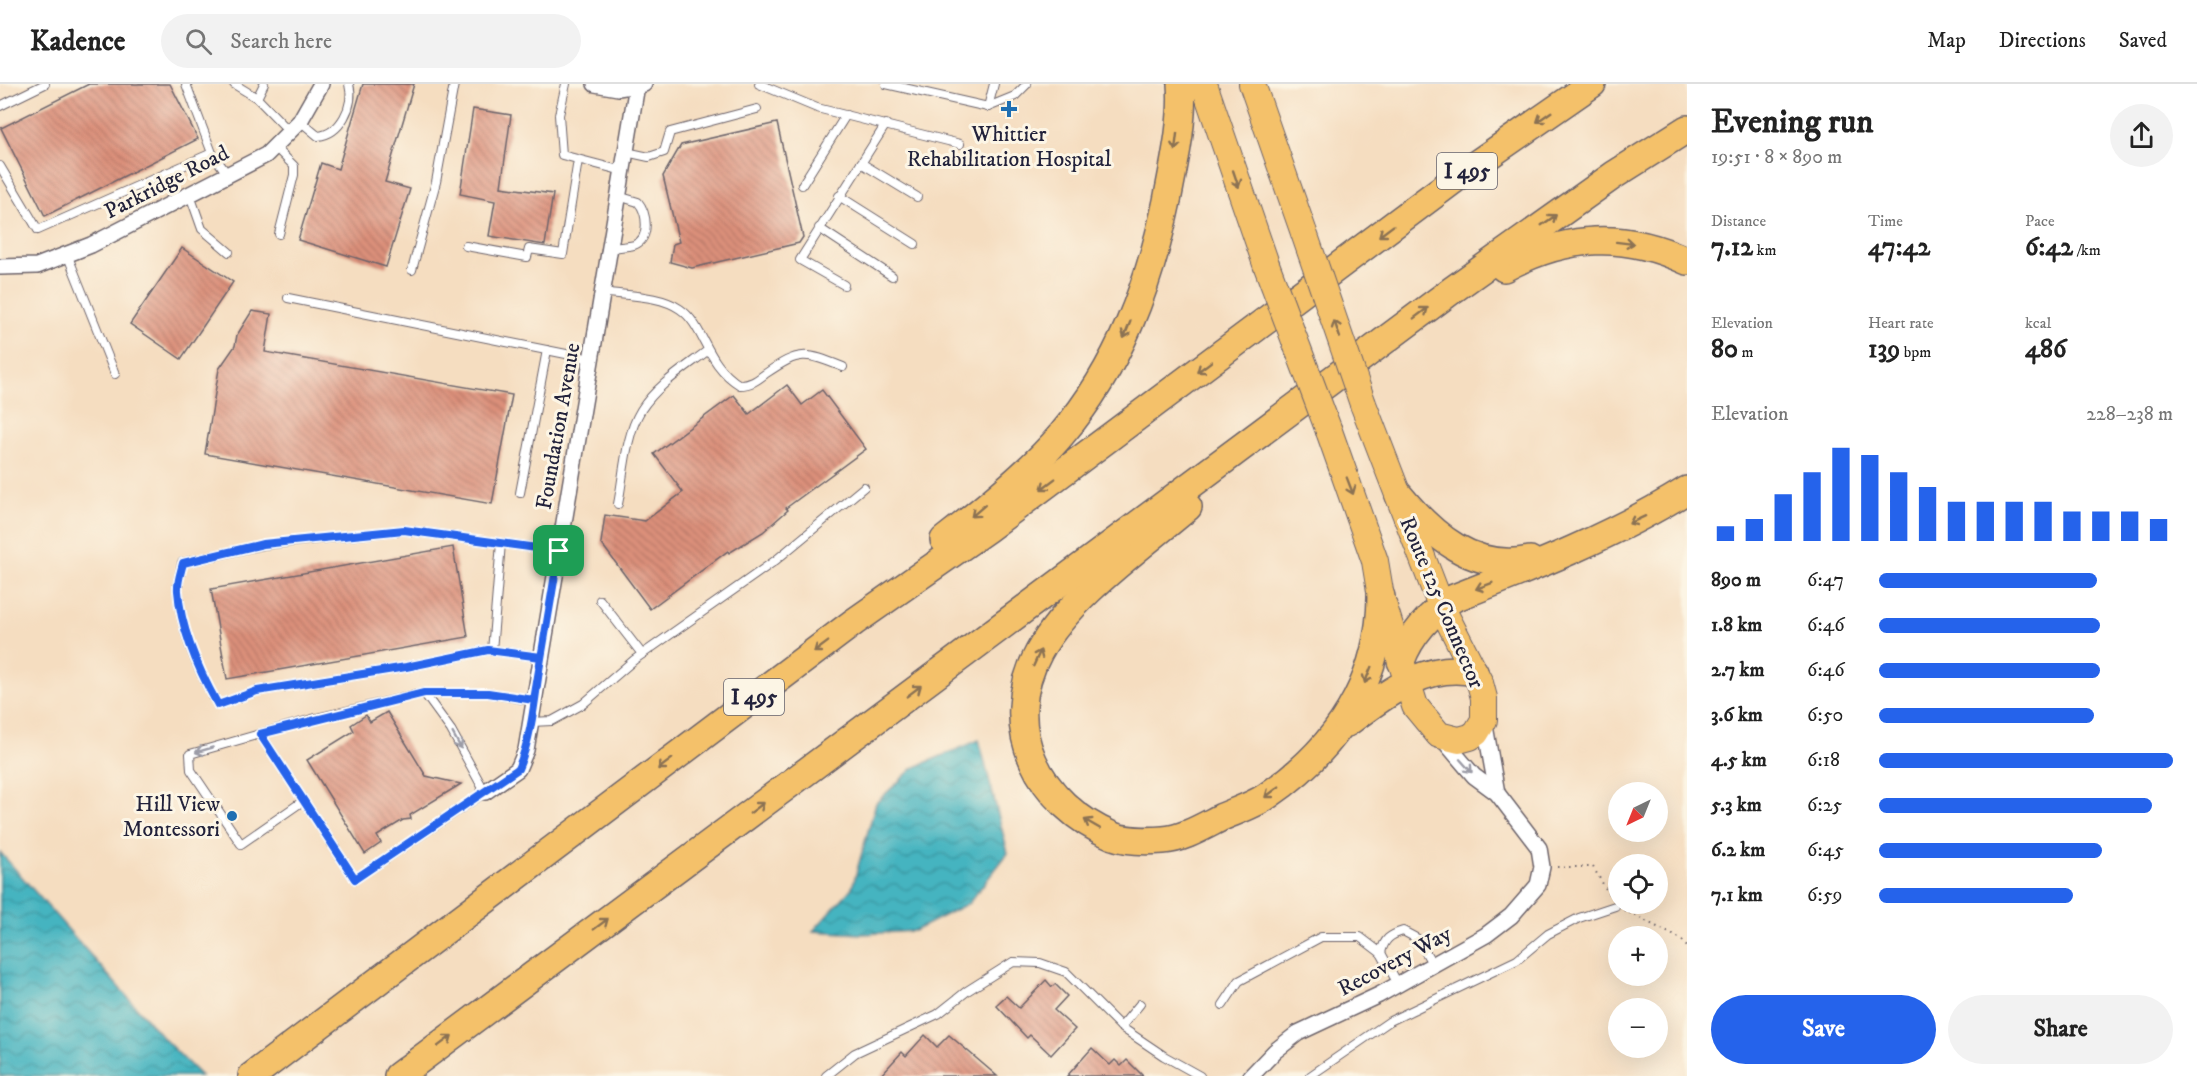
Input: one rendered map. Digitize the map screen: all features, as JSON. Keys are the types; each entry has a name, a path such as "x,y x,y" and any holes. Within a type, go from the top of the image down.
{"highway":[{"path":"854,622 919,558 958,529 1061,436 1096,390 1118,351 1150,269 1173,173 1182,97 1181,84"},
{"name":"Route 125 Connector","path":"1204,84 1266,264 1376,561 1381,597 1415,706 1439,735 1459,740 1470,737 1476,733 1484,720 1484,698 1474,672 1441,606 1363,404 1252,84"},
{"name":"I 495","path":"256,1072 854,622 987,529 1460,176 1592,84"},
{"path":"398,1076 1451,291 1595,189 1687,129"},
{"path":"1451,291 1483,280 1530,254 1559,244 1591,240 1623,242 1646,246 1687,261"},
{"path":"1286,413 1242,460 1084,596 1062,618 1039,652 1030,674 1023,712 1027,747 1042,781 1064,807 1115,837 1167,840 1265,798 1295,774 1341,727 1404,672 1442,669 1474,672"},
{"path":"1404,672 1406,647 1441,606 1454,598 1647,515 1687,489"},
{"path":"1399,495 1420,520 1450,546 1474,557 1496,562 1519,563 1557,555"},
{"path":"1341,727 1370,669 1378,644 1381,597"}],"street":[{"name":"Parkridge Road","path":"0,267 37,266 91,245 266,155 295,126 321,84"},
{"path":"603,85 618,88 640,85"},
{"name":"Foundation Avenue","path":"485,792 518,769 526,750 618,196 640,85"},
{"path":"1484,720 1497,793"},
{"path":"1439,735 1474,776 1497,793"},
{"name":"Recovery Way","path":"1251,1076 1275,1051 1298,1033 1398,984 1486,935 1511,916 1538,885 1542,867 1539,848 1497,793"}],"lane":[{"path":"0,106 45,84"},
{"path":"186,84 212,153 228,175"},
{"path":"234,84 295,126 318,136 329,135 339,126 351,98 350,84"},
{"path":"257,98 264,84"},
{"path":"412,270 436,182 454,84"},
{"path":"566,84 560,115 562,155 623,171"},
{"path":"759,84 817,108 960,144"},
{"path":"886,84 988,106 1015,96 1027,84"},
{"path":"988,106 994,84"},
{"path":"626,153 649,157 664,152 670,132 757,109"},
{"path":"801,185 846,115"},
{"path":"844,285 800,260 886,124"},
{"path":"274,147 294,166 294,176 279,234"},
{"path":"0,166 38,230 212,153"},
{"path":"466,246 527,257 529,249 563,254 578,159"},
{"path":"861,163 917,197"},
{"path":"190,195 202,229 229,252"},
{"path":"610,248 633,245 643,237 645,228 645,213 638,202 618,196"},
{"path":"839,196 915,244"},
{"path":"819,228 892,276"},
{"path":"67,254 115,374"},
{"path":"602,292 667,302 681,309 693,324 718,367 740,385 750,385 790,357 812,355 843,367"},
{"path":"288,298 591,359"},
{"path":"520,493 547,350"},
{"path":"618,504 634,426 642,409 660,387 707,351"},
{"path":"531,722 552,721 583,704 642,654 776,560 864,487"},
{"path":"541,657 492,651 257,691 218,705 203,678 186,632 177,589 183,563 263,544 404,530 559,551"},
{"path":"492,651 501,543"},
{"path":"600,600 642,654"},
{"path":"303,801 242,844 191,770 190,754 424,693 488,693 534,700"},
{"path":"260,734 355,879 485,792 451,730 424,693"},
{"path":"1310,1076 1390,1021 1516,960 1548,934 1579,918 1608,908"},
{"path":"1381,953 1383,943 1391,934 1403,930 1419,939 1433,965"},
{"path":"1224,1005 1239,981 1322,937 1360,937 1381,953 1398,984"},
{"path":"826,1076 855,1053 938,1014 967,991 1014,962 1040,963 1066,972 1121,1027 1164,1056 1200,1076"},
{"path":"1121,1027 1140,1004"}],"water":[{"path":"979,740 1008,853 969,903 914,931 862,934 813,931 852,888 876,803 913,768"},
{"path":"0,852 166,1041 201,1076 0,1076"}],"building":[{"path":"89,84 170,84 198,139 45,216 1,128"},
{"path":"363,84 414,84 385,182 410,189 386,267 298,240 321,163 338,169"},
{"path":"473,109 511,115 501,187 553,194 545,245 489,236 495,201 460,194"},
{"path":"777,123 803,237 799,243 692,268 670,262 673,244 679,242 663,176 681,145"},
{"path":"182,248 233,282 181,359 130,324"},
{"path":"252,311 271,314 265,352 512,395 492,504 205,454 219,369 235,346 237,335"},
{"path":"787,385 802,405 822,390 866,449 786,508 788,510 763,532 729,553 728,551 650,609 601,543 605,515 645,521 683,492 654,454 734,395 749,414"},
{"path":"453,547 468,637 227,679 211,589"},
{"path":"387,712 426,776 461,784 410,815 411,819 403,820 377,836 381,843 365,854 307,760 354,731 351,725 366,715 370,722"},
{"path":"1046,980 1052,987 1055,984 1067,996 1054,1010 1075,1029 1051,1055 1030,1035 1027,1038 996,1005 1006,996 1019,1008"},
{"path":"925,1035 937,1047 949,1035 997,1076 880,1076 902,1052 906,1056"},
{"path":"1092,1048 1110,1065 1115,1060 1121,1066 1127,1060 1143,1076 1067,1076"}],"place":[{"name":"Whittier Rehabilitation Hospital","path":"1009,109"},
{"name":"Hill View Montessori","path":"232,816"}],"route":[{"path":"559,551 404,530 263,544 183,563 177,589 186,632 203,678 218,705 257,691 406,667 488,650 541,657 534,700 526,750 518,769 355,879 260,734 316,718 424,693 488,693 534,700 559,551"}]}
